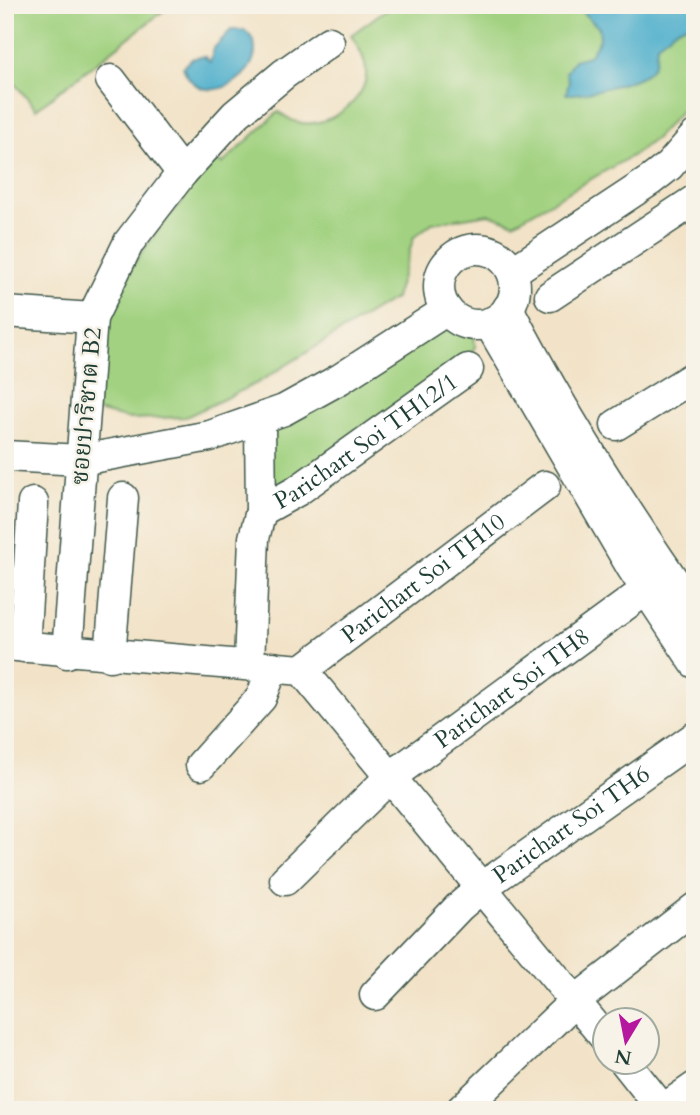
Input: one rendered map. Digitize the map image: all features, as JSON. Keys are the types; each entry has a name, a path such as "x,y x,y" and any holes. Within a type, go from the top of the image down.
{"street":[{"name":"ซอยปาริชาต B2","path":"67,653 92,318 129,243 182,173 235,116 284,74 329,42"},
{"path":"111,80 182,173"},
{"path":"512,272 651,180 668,166 695,136"},
{"path":"550,296 695,200"},
{"path":"479,249 493,252 504,260 512,272 514,297 498,315 466,323 447,310 440,297 439,283 443,269 452,258 464,251 479,249"},
{"path":"5,456 81,460 210,436 284,410 340,379 447,310"},
{"path":"5,312 92,318"},
{"path":"498,315 551,387 645,539 695,611"},
{"path":"498,315 632,568 695,663"},
{"name":"Parichart Soi TH12/1","path":"261,512 297,491 468,369"},
{"path":"616,425 695,376"},
{"path":"201,765 261,698 254,538 261,512 260,426"},
{"name":"Parichart Soi TH10","path":"302,670 545,486"},
{"path":"110,656 123,498"},
{"path":"33,503 15,646 67,653 302,670 592,1022"},
{"name":"Parichart Soi TH8","path":"285,880 389,778 635,598"},
{"name":"Parichart Soi TH6","path":"375,995 481,888 695,737"},
{"path":"461,1110 575,1001 695,908"},
{"path":"636,1076 663,1110 695,1087"}],"green space":[{"path":"5,5 171,5 36,109 5,72"},
{"path":"392,5 695,5 695,96 656,138 635,154 514,223 489,214 432,223 414,237 395,298 257,383 186,417 130,419 96,411 100,358 108,320 133,265 156,232 183,201 175,189 207,156 222,164 278,112 295,121 319,122 351,104 364,85 366,69 364,59 351,35"},
{"path":"446,316 455,325 474,331 475,347 465,361 266,502 260,426"}],"water":[{"path":"580,5 695,5 695,23 678,28 657,44 654,64 644,75 610,87 566,94 569,82 566,72 574,60 589,56 600,39 599,28 578,8"},
{"path":"231,30 244,30 254,42 254,56 248,70 236,81 222,88 207,89 193,83 183,67 191,59 204,56 210,62 214,48"}]}
